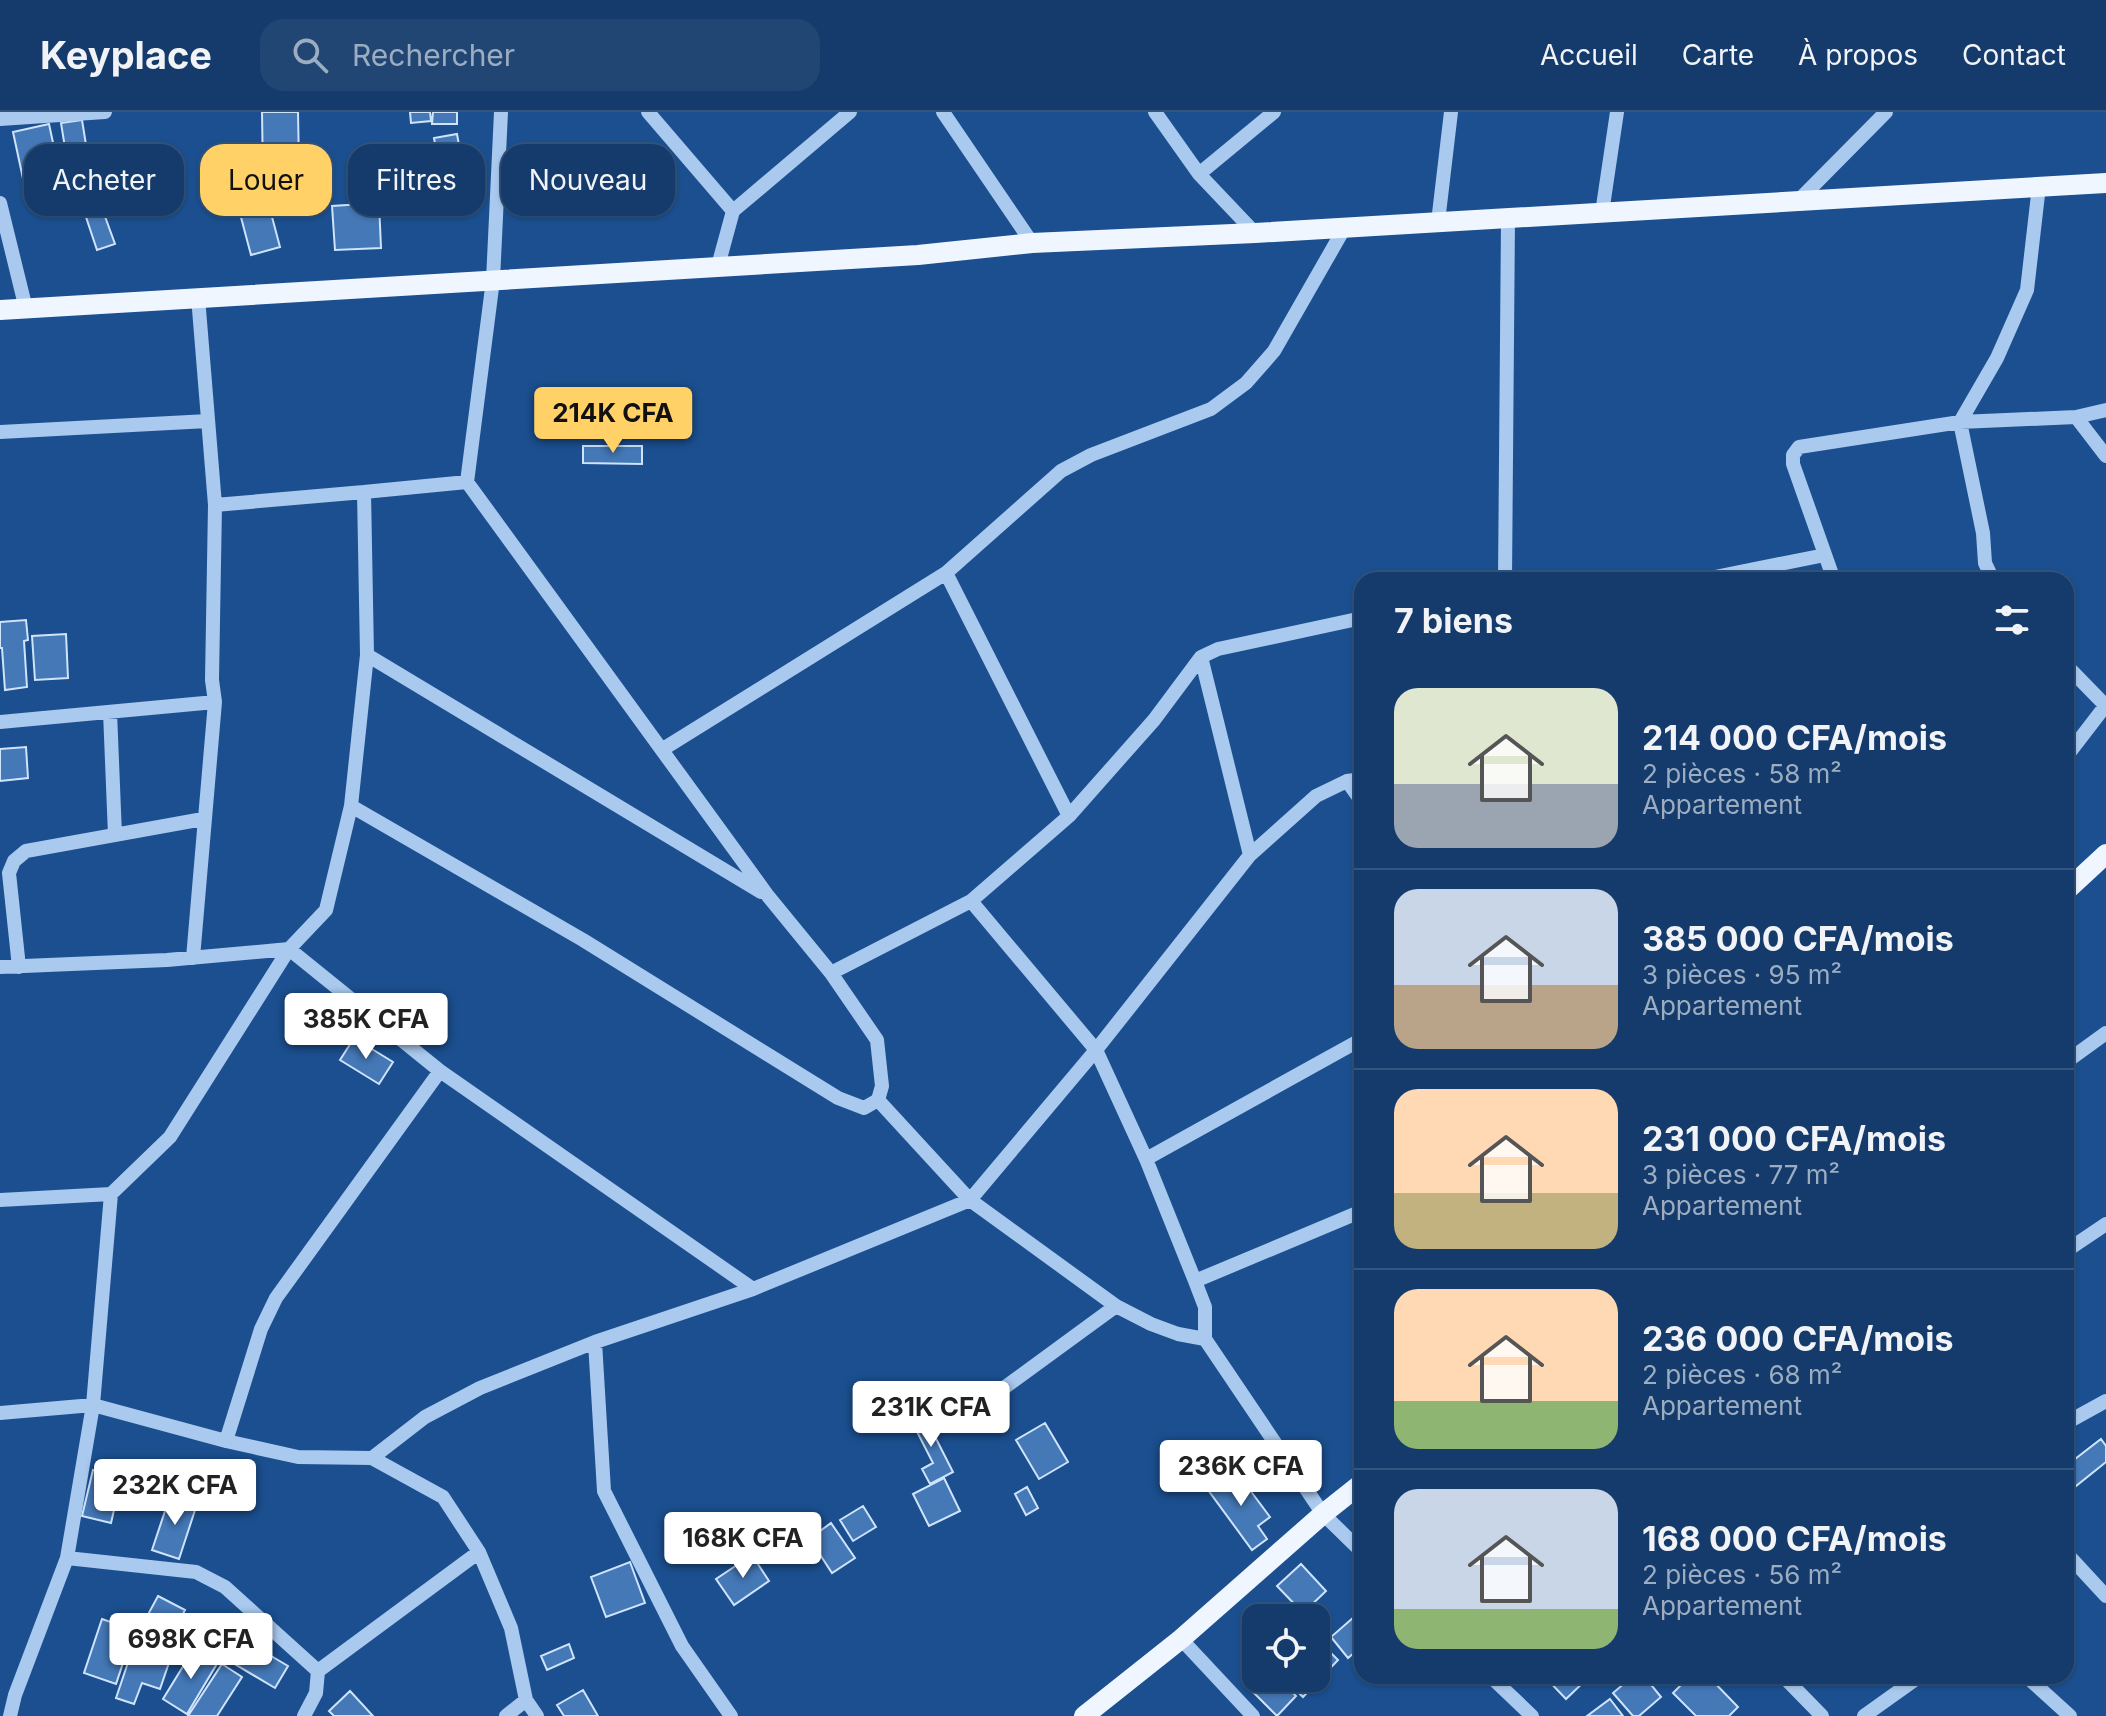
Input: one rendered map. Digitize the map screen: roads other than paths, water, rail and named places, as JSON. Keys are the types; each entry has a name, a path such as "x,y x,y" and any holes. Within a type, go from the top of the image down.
{"main road":[{"path":"0,310 918,255 1032,243 1508,219 2106,183"},
{"path":"2074,883 2106,854"},
{"path":"1084,1716 1181,1639 1354,1489"}],"street":[{"path":"0,119 105,112"},
{"path":"351,806 583,940 838,1098 864,1108 878,1100 882,1086 877,1040 831,973 768,896 467,482 493,280 501,112"},
{"path":"648,112 733,211"},
{"path":"718,266 733,211 850,112"},
{"path":"943,112 1032,243"},
{"path":"1155,112 1199,174 1255,233"},
{"path":"1199,174 1274,112"},
{"path":"1438,222 1451,112"},
{"path":"1602,213 1617,112"},
{"path":"1797,202 1886,112"},
{"path":"1989,572 1985,563 1983,533 1960,422 1997,358 2027,290 2039,186"},
{"path":"0,203 26,309"},
{"path":"1505,572 1508,219"},
{"path":"663,749 946,573 1061,471 1091,455 1211,409 1246,383 1274,351 1345,227"},
{"path":"193,958 215,702 212,680 215,505 198,297"},
{"path":"1831,572 1793,464 1793,455 1799,447 1960,422 2076,417 2106,410"},
{"path":"2076,417 2106,456"},
{"path":"0,432 208,421"},
{"path":"215,505 467,482"},
{"path":"0,1200 111,1194 170,1137 289,949 326,910 351,806 367,655 364,492"},
{"path":"1740,572 1825,555"},
{"path":"946,573 1069,816"},
{"path":"831,973 971,901 1069,816 1154,720 1201,657 1218,649 1354,620"},
{"path":"367,655 768,896"},
{"path":"1201,657 1250,855"},
{"path":"2074,673 2106,705 2074,747"},
{"path":"0,722 215,702"},
{"path":"110,712 115,835"},
{"path":"372,1458 425,1417 480,1388 595,1342 753,1289 970,1200 1096,1050 1250,855 1316,796 1354,780"},
{"path":"19,967 9,873 14,861 26,851 203,819"},
{"path":"971,901 1096,1050 1146,1159 1205,1307 1205,1339 1323,1514 1354,1544"},
{"path":"0,967 193,958 289,949 440,1071 753,1289"},
{"path":"2074,1056 2106,1033"},
{"path":"1146,1159 1354,1043"},
{"path":"226,1441 261,1329 276,1298 440,1071"},
{"path":"878,1100 970,1200 1116,1306 1178,1334 1205,1339"},
{"path":"10,1716 15,1695 67,1558 93,1405 111,1194"},
{"path":"1195,1281 1354,1214"},
{"path":"2074,1246 2106,1224"},
{"path":"971,1412 1116,1306"},
{"path":"595,1342 604,1491 682,1646 731,1716"},
{"path":"2074,1419 2106,1401"},
{"path":"0,1413 93,1405 298,1457 372,1458 443,1497 479,1552 511,1628 526,1700 537,1716"},
{"path":"304,1716 316,1693 318,1671 479,1552"},
{"path":"67,1558 196,1572 225,1587 318,1671"},
{"path":"2074,1562 2106,1596"},
{"path":"1181,1639 1253,1716"},
{"path":"1498,1684 1532,1716"},
{"path":"1791,1684 1822,1716"},
{"path":"1864,1716 1909,1684"},
{"path":"2035,1684 2070,1716"},
{"path":"506,1716 526,1700"}]}
